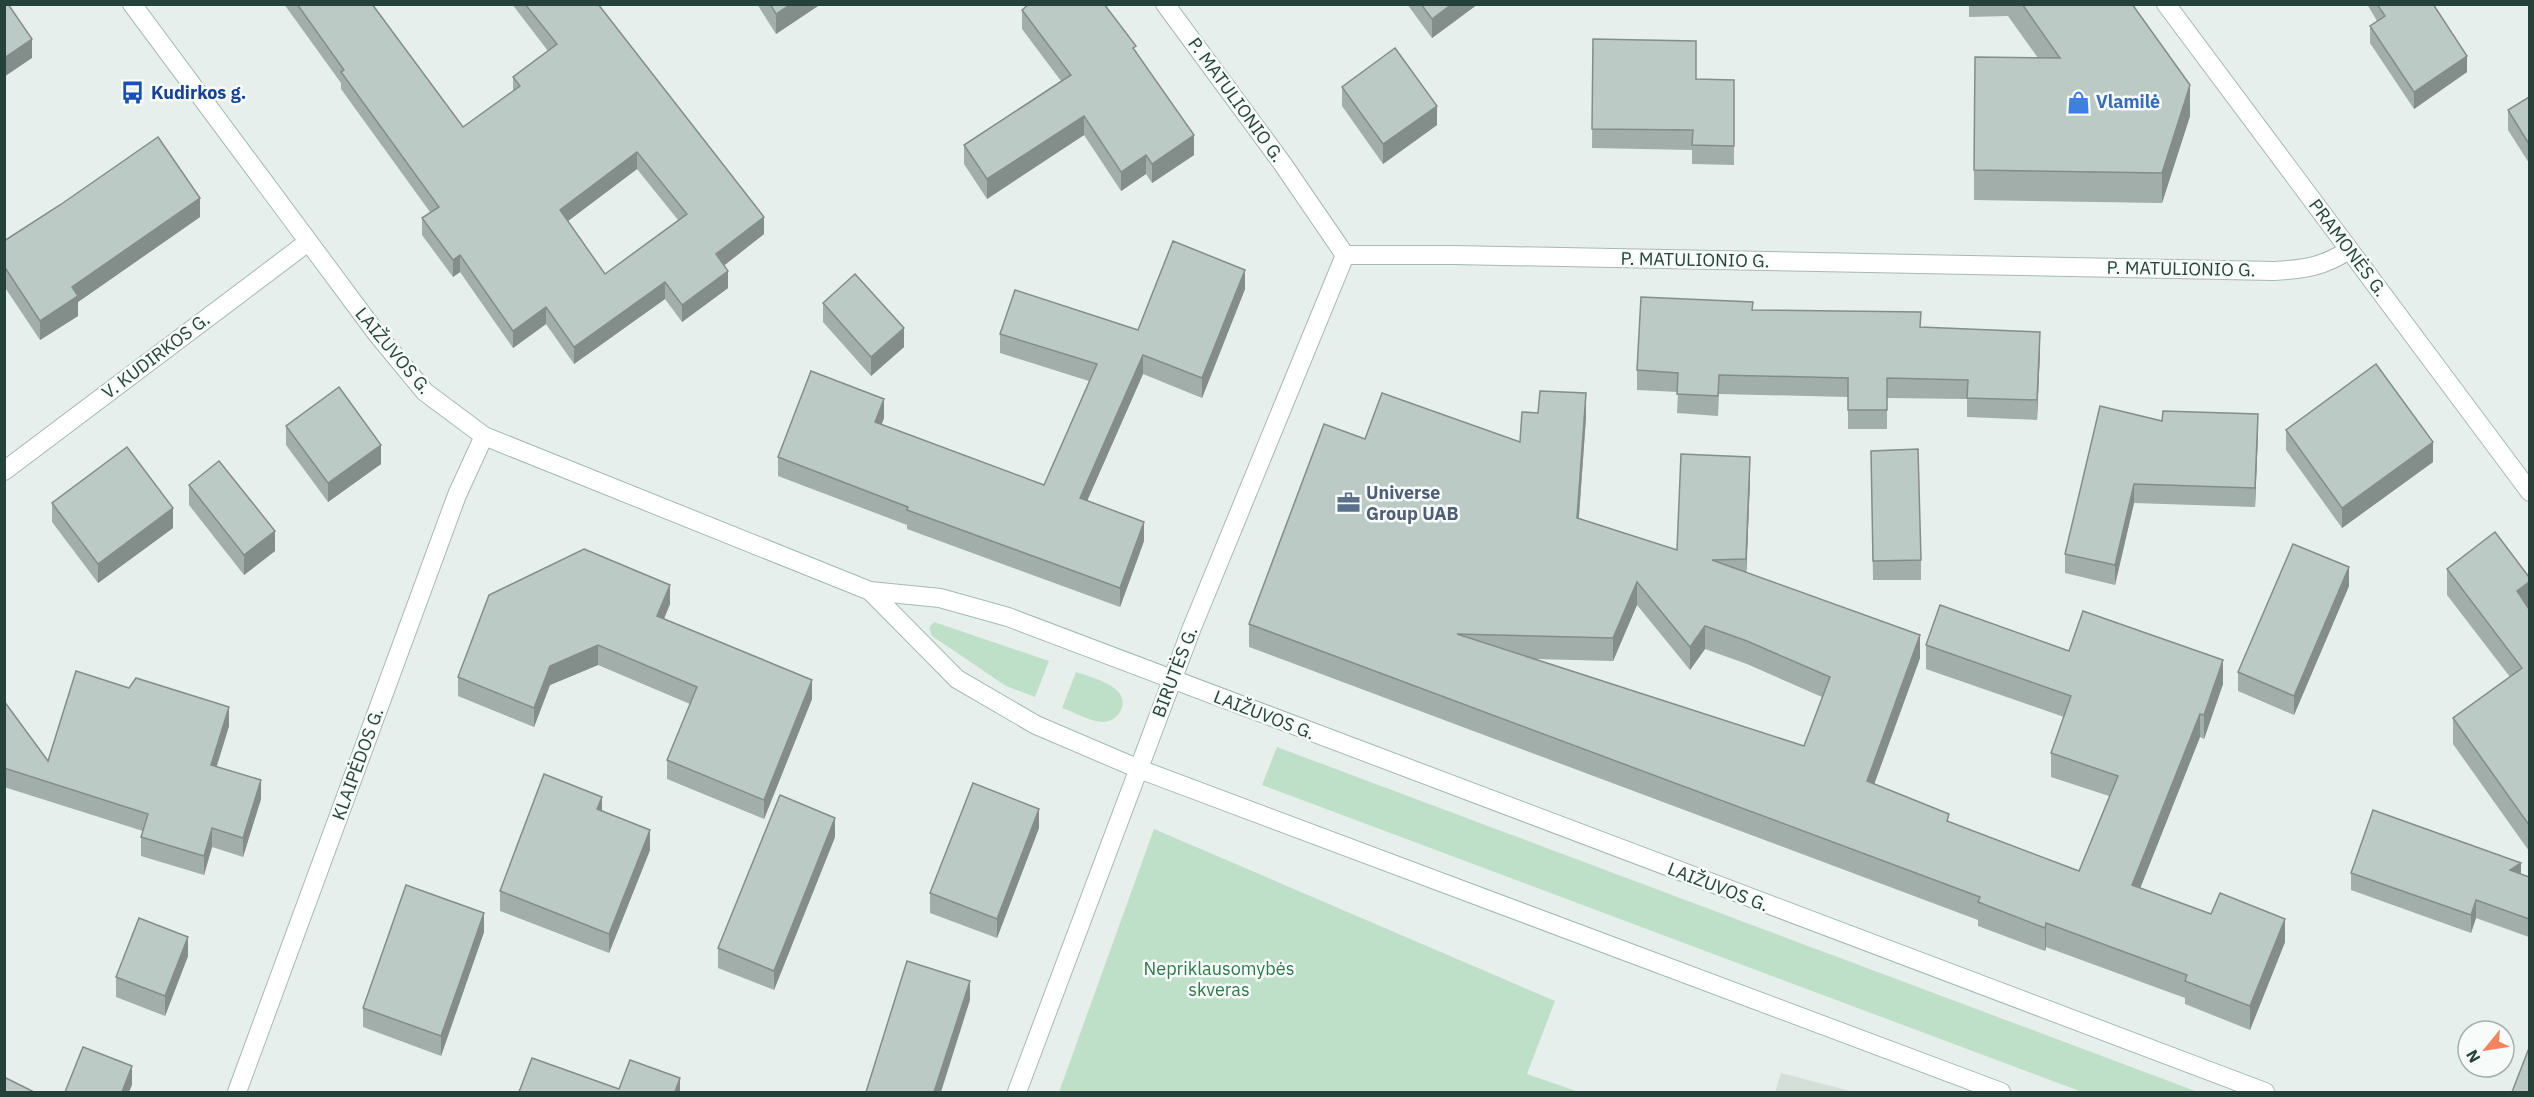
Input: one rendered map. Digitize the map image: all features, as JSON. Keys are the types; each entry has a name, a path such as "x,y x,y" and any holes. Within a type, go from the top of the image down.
{"street":[{"name":"LAIŽUVOS G.","path":"132,4 377,334 425,392 483,436 870,591 940,597 1008,617 1172,681 2265,1092"},
{"name":"P. MATULIONIO G.","path":"1165,4 1282,163 1345,255 1466,255 2274,271 2312,268 2332,261 2349,249"},
{"name":"PRAMONĖS G.","path":"2166,4 2529,492"},
{"name":"V. KUDIRKOS G.","path":"4,471 308,242"},
{"name":"BIRUTĖS G.","path":"1017,1092 1172,681 1345,255"},
{"name":"KLAIPĖDOS G.","path":"237,1092 457,495 483,436"},
{"path":"870,591 957,679 1036,724 1139,769 2001,1092"}],"shaded area":[{"path":"1781,1073 1854,1092 1775,1092"}],"green space":[{"path":"934,622 1049,661 1035,697 1006,686 932,636 929,628"},
{"path":"1076,672 1101,681 1117,690 1122,697 1123,705 1117,716 1102,722 1062,708"},
{"path":"1277,747 2198,1092 2082,1092 1262,785"},
{"name":"Nepriklausomybės skveras","path":"1154,829 1555,1001 1527,1074 1579,1092 1059,1092"}],"building":[{"path":"4,4 8,4 32,39 4,58"},
{"path":"297,4 372,4 463,127 520,86 513,77 557,44 525,4 598,4 764,217 716,254 728,271 682,305 665,282 574,347 546,307 513,331 460,255 453,260 422,218 439,207 341,72 344,70","holes":["637,152 687,214 605,274 560,210"]},
{"path":"770,4 791,4 776,14"},
{"path":"1029,4 1104,4 1136,46 1133,48 1194,135 1152,164 1146,155 1121,172 1084,116 987,179 964,145 1071,75 1022,10"},
{"path":"1421,4 1452,4 1432,19"},
{"name":"Vlamilė","path":"2022,4 2132,4 2190,85 2162,173 1974,170 1975,57 2060,58"},
{"path":"2377,4 2433,4 2467,56 2414,92 2370,26 2385,16"},
{"path":"1593,39 1696,41 1696,79 1734,80 1734,146 1692,145 1693,130 1592,129"},
{"path":"1395,48 1437,106 1383,144 1342,87"},
{"path":"2529,97 2529,144 2508,110"},
{"path":"158,137 200,198 72,287 78,296 40,321 4,266 4,241"},
{"path":"1173,241 1245,270 1202,378 1143,355 1080,498 1144,522 1120,588 907,510 908,507 778,457 811,371 884,399 875,422 1044,485 1097,364 1000,334 1015,290 1138,330"},
{"path":"855,274 904,328 871,357 823,303"},
{"path":"1641,297 1753,302 1752,310 1921,312 1920,327 2040,332 2037,400 1967,398 1968,380 1887,378 1887,410 1848,410 1848,378 1719,375 1718,396 1677,394 1678,373 1637,370"},
{"path":"2376,364 2433,442 2342,508 2286,430"},
{"path":"339,387 381,445 328,483 286,426"},
{"path":"1540,391 1586,393 1577,518 1677,550 1681,454 1750,457 1746,559 1712,560 1920,635 1867,781 1949,814 1947,821 2079,871 2118,776 2051,753 2071,696 1926,645 1940,605 2069,651 2083,611 2223,660 2204,715 2200,714 2132,885 2211,914 2220,893 2285,919 2250,1006 2185,981 2187,975 2046,923 2045,928 1978,902 1980,897 1249,624 1324,424 1365,439 1382,393 1520,442 1522,412 1538,413","holes":["1637,582 1690,647 1705,626 1747,641 1830,677 1804,746 1457,634 1613,638"]},
{"path":"2100,406 2162,421 2163,411 2258,414 2255,488 2134,484 2115,565 2065,554"},
{"path":"127,447 173,508 98,564 52,503"},
{"path":"1918,449 1921,560 1873,561 1871,451"},
{"path":"219,461 275,531 244,555 189,485"},
{"path":"2495,532 2529,577 2529,582 2517,591 2529,609 2529,825 2453,718 2522,668 2447,569"},
{"path":"2293,544 2349,567 2294,696 2238,672"},
{"path":"584,549 670,585 657,616 812,680 764,800 667,760 697,687 598,645 550,666 534,708 458,677 489,595"},
{"path":"76,671 129,688 136,678 229,707 211,765 261,780 243,838 212,828 204,856 141,837 148,814 4,768 4,701 48,761"},
{"path":"544,774 602,797 597,809 650,830 609,934 500,891"},
{"path":"973,783 1039,809 997,919 930,893"},
{"path":"780,795 835,818 774,971 718,948"},
{"path":"2373,810 2521,863 2510,870 2529,877 2529,919 2476,900 2471,915 2351,873"},
{"path":"406,885 484,913 441,1036 363,1008"},
{"path":"139,918 188,937 165,996 116,977"},
{"path":"907,961 970,981 934,1092 866,1092"},
{"path":"83,1047 132,1066 122,1092 65,1092"},
{"path":"2529,1048 2529,1092 2512,1092"},
{"path":"532,1058 619,1089 630,1060 680,1078 675,1092 519,1092"},
{"path":"4,1077 34,1092 4,1092"}],"place":[{"name":"Kudirkos g.","path":"133,93"},
{"name":"Vlamilė","path":"2078,102"},
{"name":"Universe Group UAB","path":"1348,503"}]}
